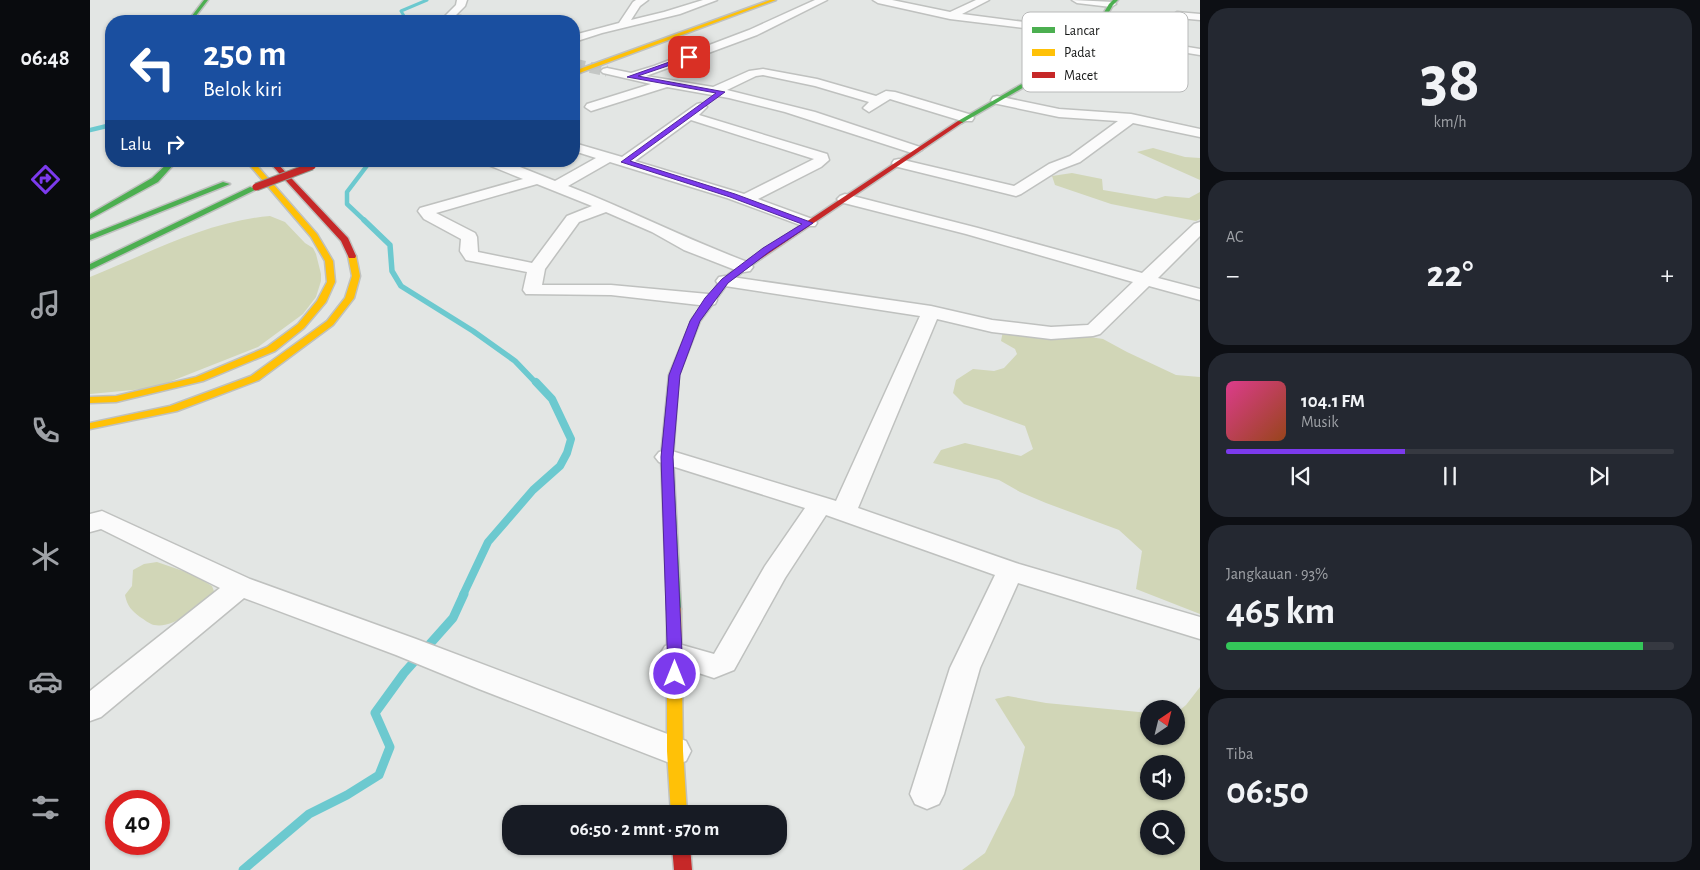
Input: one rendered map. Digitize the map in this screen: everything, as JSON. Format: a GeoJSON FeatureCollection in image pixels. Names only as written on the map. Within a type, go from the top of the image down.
{"type":"FeatureCollection","features":[{"type":"Feature","properties":{"kind":"main road"},"geometry":{"type":"LineString","coordinates":[[195,15],[206,0]]}},
{"type":"Feature","properties":{"kind":"main road"},"geometry":{"type":"LineString","coordinates":[[208,15],[219,0]]}},
{"type":"Feature","properties":{"kind":"main road"},"geometry":{"type":"LineString","coordinates":[[580,61],[757,0]]}},
{"type":"Feature","properties":{"kind":"main road"},"geometry":{"type":"LineString","coordinates":[[580,71],[746,12],[774,0]]}},
{"type":"Feature","properties":{"kind":"main road"},"geometry":{"type":"LineString","coordinates":[[678,805],[674,751],[676,654],[667,457],[674,375],[695,321],[708,300],[725,281],[744,267],[915,150],[1022,86]]}},
{"type":"Feature","properties":{"kind":"main road"},"geometry":{"type":"LineString","coordinates":[[90,216],[136,192],[155,180],[168,167]]}},
{"type":"Feature","properties":{"kind":"main road"},"geometry":{"type":"LineString","coordinates":[[90,400],[116,400],[199,379],[271,349],[301,326],[321,302],[331,282],[329,261],[314,236],[254,167]]}},
{"type":"Feature","properties":{"kind":"main road"},"geometry":{"type":"LineString","coordinates":[[90,238],[271,167]]}},
{"type":"Feature","properties":{"kind":"main road"},"geometry":{"type":"LineString","coordinates":[[90,426],[173,409],[255,378],[330,323],[349,298],[356,276],[353,259],[344,240],[277,167]]}},
{"type":"Feature","properties":{"kind":"main road"},"geometry":{"type":"LineString","coordinates":[[117,241],[309,167]]}},
{"type":"Feature","properties":{"kind":"main road"},"geometry":{"type":"LineString","coordinates":[[90,267],[254,188]]}},
{"type":"Feature","properties":{"kind":"main road"},"geometry":{"type":"LineString","coordinates":[[682,855],[683,870]]}},
{"type":"Feature","properties":{"kind":"street"},"geometry":{"type":"LineString","coordinates":[[451,15],[460,6],[462,0]]}},
{"type":"Feature","properties":{"kind":"street"},"geometry":{"type":"LineString","coordinates":[[624,23],[636,4],[642,0]]}},
{"type":"Feature","properties":{"kind":"street"},"geometry":{"type":"LineString","coordinates":[[580,37],[624,23],[652,19],[712,0]]}},
{"type":"Feature","properties":{"kind":"street"},"geometry":{"type":"LineString","coordinates":[[630,77],[724,44],[788,18],[822,0]]}},
{"type":"Feature","properties":{"kind":"street"},"geometry":{"type":"LineString","coordinates":[[878,0],[950,16],[1022,26]]}},
{"type":"Feature","properties":{"kind":"street"},"geometry":{"type":"LineString","coordinates":[[950,16],[984,0]]}},
{"type":"Feature","properties":{"kind":"street"},"geometry":{"type":"LineString","coordinates":[[1077,0],[1114,2]]}},
{"type":"Feature","properties":{"kind":"street"},"geometry":{"type":"LineString","coordinates":[[607,71],[630,77],[718,92],[797,110],[915,150]]}},
{"type":"Feature","properties":{"kind":"street"},"geometry":{"type":"LineString","coordinates":[[624,162],[690,116],[718,92],[753,73],[763,72],[817,83],[879,101]]}},
{"type":"Feature","properties":{"kind":"street"},"geometry":{"type":"LineString","coordinates":[[591,107],[666,83]]}},
{"type":"Feature","properties":{"kind":"street"},"geometry":{"type":"LineString","coordinates":[[841,124],[886,95],[967,118]]}},
{"type":"Feature","properties":{"kind":"street"},"geometry":{"type":"LineString","coordinates":[[997,100],[1054,112],[1130,118],[1200,133]]}},
{"type":"Feature","properties":{"kind":"street"},"geometry":{"type":"LineString","coordinates":[[690,116],[822,157],[820,162],[744,200]]}},
{"type":"Feature","properties":{"kind":"street"},"geometry":{"type":"LineString","coordinates":[[899,162],[1016,191],[1054,167],[1075,158],[1130,118]]}},
{"type":"Feature","properties":{"kind":"street"},"geometry":{"type":"LineString","coordinates":[[580,149],[744,200],[809,223]]}},
{"type":"Feature","properties":{"kind":"street"},"geometry":{"type":"LineString","coordinates":[[556,186],[609,158]]}},
{"type":"Feature","properties":{"kind":"street"},"geometry":{"type":"LineString","coordinates":[[507,167],[606,206],[658,229],[690,246],[744,267]]}},
{"type":"Feature","properties":{"kind":"street"},"geometry":{"type":"LineString","coordinates":[[536,269],[472,256],[468,251],[469,237],[430,216],[426,211],[539,179]]}},
{"type":"Feature","properties":{"kind":"street"},"geometry":{"type":"LineString","coordinates":[[844,199],[972,231],[1200,295]]}},
{"type":"Feature","properties":{"kind":"street"},"geometry":{"type":"LineString","coordinates":[[606,206],[573,220],[536,269],[531,289],[535,291],[611,290],[708,300]]}},
{"type":"Feature","properties":{"kind":"street"},"geometry":{"type":"LineString","coordinates":[[725,281],[932,312],[992,326],[1051,334],[1093,330],[1200,226]]}},
{"type":"Feature","properties":{"kind":"street"},"geometry":{"type":"LineString","coordinates":[[676,654],[714,666],[724,662],[774,573],[832,508],[932,312]]}},
{"type":"Feature","properties":{"kind":"street"},"geometry":{"type":"LineString","coordinates":[[667,457],[832,508],[1010,571],[1200,628]]}},
{"type":"Feature","properties":{"kind":"street"},"geometry":{"type":"LineString","coordinates":[[90,524],[102,519],[240,586],[406,647],[442,663],[674,751]]}},
{"type":"Feature","properties":{"kind":"street"},"geometry":{"type":"LineString","coordinates":[[927,794],[965,668],[1010,571]]}},
{"type":"Feature","properties":{"kind":"street"},"geometry":{"type":"LineString","coordinates":[[90,708],[240,586]]}},
{"type":"Feature","properties":{"kind":"green space"},"geometry":{"type":"Polygon","coordinates":[[[1153,148],[1185,157],[1200,158],[1200,180],[1137,152],[1153,148]]]}},
{"type":"Feature","properties":{"kind":"green space"},"geometry":{"type":"Polygon","coordinates":[[[1072,173],[1102,179],[1103,190],[1156,199],[1165,196],[1189,198],[1200,192],[1200,219],[1196,221],[1111,204],[1055,185],[1052,176],[1072,173]]]}},
{"type":"Feature","properties":{"kind":"green space"},"geometry":{"type":"Polygon","coordinates":[[[270,216],[285,222],[305,243],[313,248],[316,254],[321,281],[316,297],[303,314],[258,347],[154,388],[90,394],[90,277],[201,231],[247,219],[270,216]]]}},
{"type":"Feature","properties":{"kind":"green space"},"geometry":{"type":"Polygon","coordinates":[[[1003,331],[1065,333],[1103,339],[1176,375],[1200,377],[1200,614],[1136,589],[1142,551],[1119,530],[1046,503],[1020,492],[999,480],[933,463],[941,450],[965,443],[1021,456],[1033,449],[1025,426],[964,404],[953,393],[956,380],[973,369],[994,371],[1004,368],[1017,354],[1015,349],[1001,341],[1003,331]]]}},
{"type":"Feature","properties":{"kind":"green space"},"geometry":{"type":"Polygon","coordinates":[[[157,562],[192,574],[212,586],[215,594],[178,620],[162,625],[150,624],[132,610],[125,595],[132,586],[133,570],[144,564],[157,562]]]}},
{"type":"Feature","properties":{"kind":"green space"},"geometry":{"type":"Polygon","coordinates":[[[1200,687],[1200,870],[962,870],[985,853],[1014,795],[1025,747],[995,699],[1008,696],[1046,703],[1140,712],[1140,745],[1185,745],[1185,706],[1200,687]]]}},
{"type":"Feature","properties":{"kind":"waterway"},"geometry":{"type":"LineString","coordinates":[[403,15],[401,11],[427,0]]}},
{"type":"Feature","properties":{"kind":"waterway"},"geometry":{"type":"LineString","coordinates":[[90,130],[105,126]]}},
{"type":"Feature","properties":{"kind":"waterway"},"geometry":{"type":"LineString","coordinates":[[365,221],[347,204],[347,192],[366,167]]}},
{"type":"Feature","properties":{"kind":"waterway"},"geometry":{"type":"LineString","coordinates":[[364,220],[390,245],[392,271],[401,286],[473,331],[515,361],[537,384]]}},
{"type":"Feature","properties":{"kind":"waterway"},"geometry":{"type":"LineString","coordinates":[[463,595],[488,542],[533,490],[560,466],[567,453],[571,439],[552,399],[536,382]]}},
{"type":"Feature","properties":{"kind":"waterway"},"geometry":{"type":"LineString","coordinates":[[243,870],[309,814],[347,795],[379,775],[390,747],[375,713],[404,673],[453,618],[464,594]]}},
{"type":"Feature","properties":{"kind":"tunnel"},"geometry":{"type":"LineString","coordinates":[[580,65],[607,71]]}},
{"type":"Feature","properties":{"kind":"traffic: fast"},"geometry":{"type":"LineString","coordinates":[[195,15],[206,0]]}},
{"type":"Feature","properties":{"kind":"traffic: fast"},"geometry":{"type":"LineString","coordinates":[[1106,12],[1116,0]]}},
{"type":"Feature","properties":{"kind":"traffic: fast"},"geometry":{"type":"LineString","coordinates":[[960,122],[1022,86]]}},
{"type":"Feature","properties":{"kind":"traffic: fast"},"geometry":{"type":"LineString","coordinates":[[90,217],[155,180],[168,167]]}},
{"type":"Feature","properties":{"kind":"traffic: fast"},"geometry":{"type":"LineString","coordinates":[[90,238],[226,184]]}},
{"type":"Feature","properties":{"kind":"traffic: fast"},"geometry":{"type":"LineString","coordinates":[[90,267],[253,189]]}},
{"type":"Feature","properties":{"kind":"traffic: fast"},"geometry":{"type":"LineString","coordinates":[[674,609],[667,457],[674,375],[695,321],[725,281],[753,260]]}},
{"type":"Feature","properties":{"kind":"traffic: slow"},"geometry":{"type":"LineString","coordinates":[[580,71],[774,0]]}},
{"type":"Feature","properties":{"kind":"traffic: slow"},"geometry":{"type":"LineString","coordinates":[[90,400],[116,399],[199,379],[271,349],[301,326],[321,302],[331,282],[329,261],[314,236],[254,167]]}},
{"type":"Feature","properties":{"kind":"traffic: slow"},"geometry":{"type":"LineString","coordinates":[[90,426],[173,409],[255,378],[330,323],[349,298],[356,276],[352,256]]}},
{"type":"Feature","properties":{"kind":"traffic: slow"},"geometry":{"type":"LineString","coordinates":[[674,609],[675,751],[678,805]]}},
{"type":"Feature","properties":{"kind":"traffic: jam"},"geometry":{"type":"LineString","coordinates":[[753,260],[960,122]]}},
{"type":"Feature","properties":{"kind":"traffic: jam"},"geometry":{"type":"LineString","coordinates":[[277,167],[345,240],[352,256]]}},
{"type":"Feature","properties":{"kind":"traffic: jam"},"geometry":{"type":"LineString","coordinates":[[256,187],[309,167]]}},
{"type":"Feature","properties":{"kind":"traffic: jam"},"geometry":{"type":"LineString","coordinates":[[682,855],[683,870]]}},
{"type":"Feature","properties":{"kind":"route"},"geometry":{"type":"LineString","coordinates":[[675,674],[676,654],[667,457],[674,375],[695,321],[708,300],[725,281],[766,250],[809,223],[732,195],[624,162],[722,92],[630,77],[689,57]]}}]}
